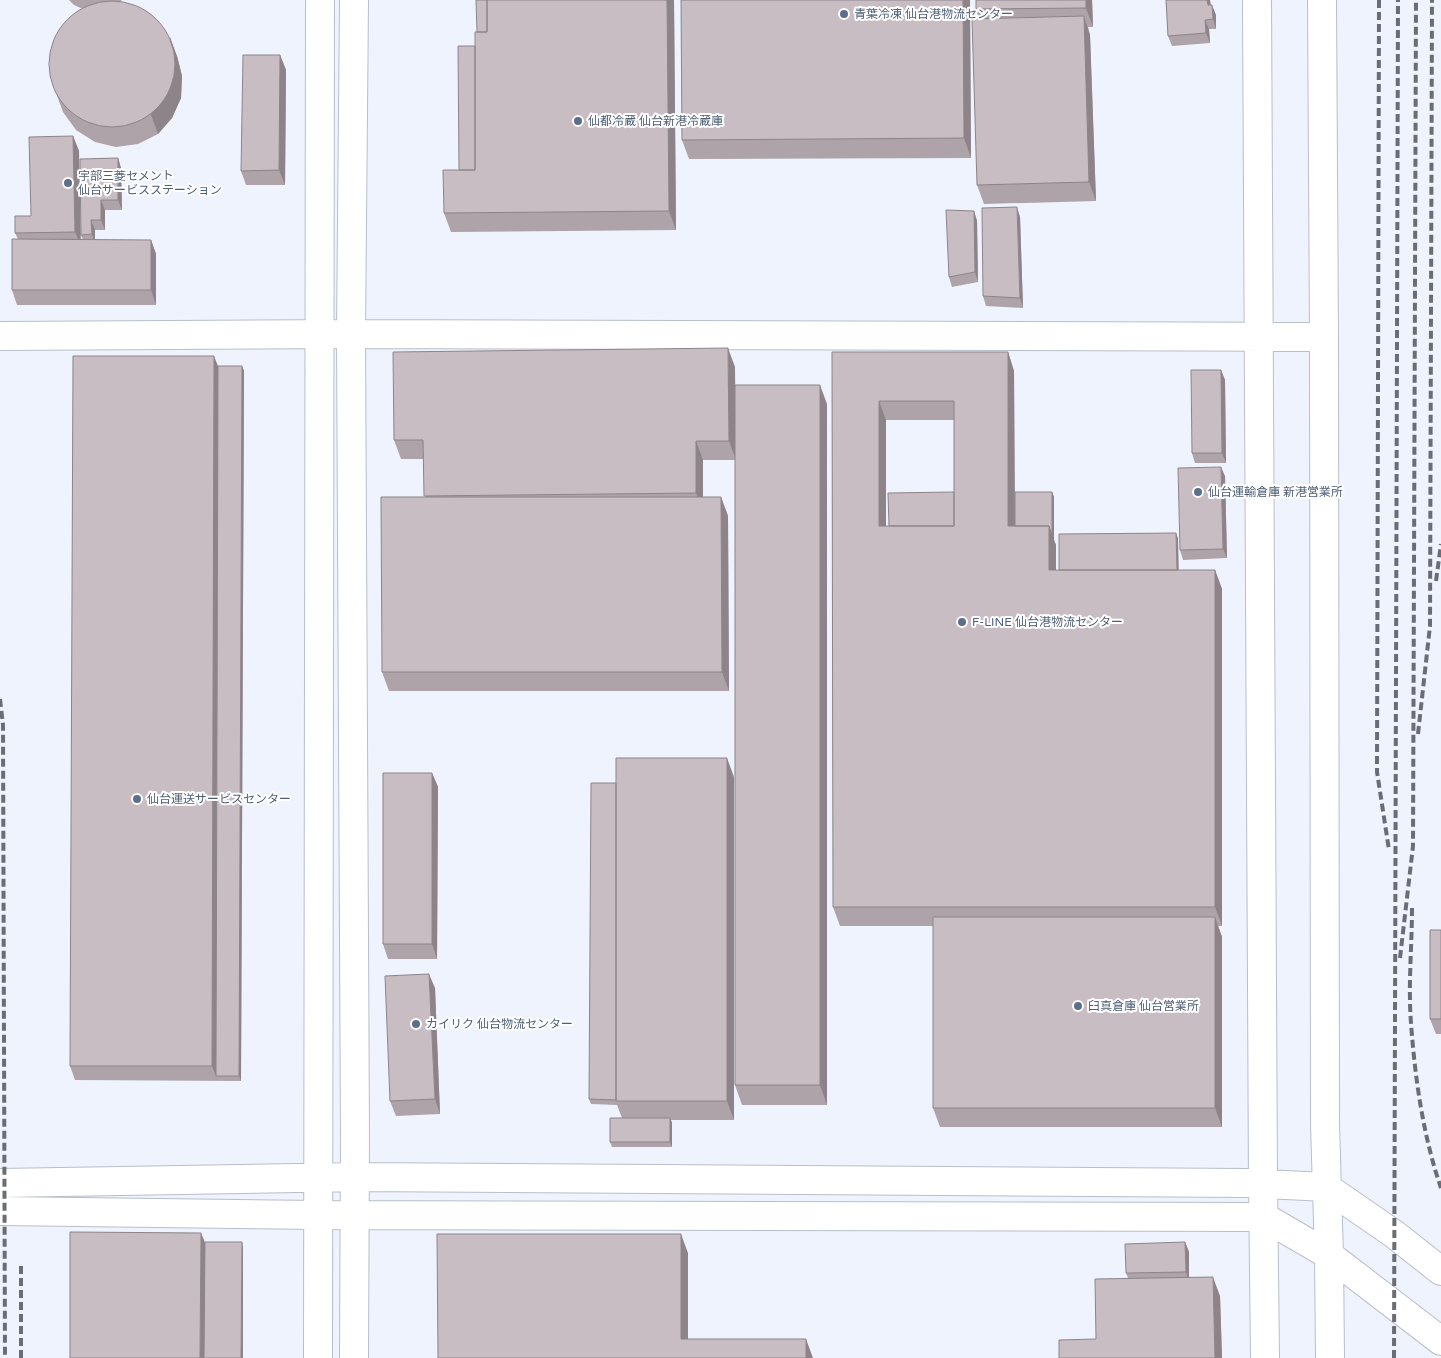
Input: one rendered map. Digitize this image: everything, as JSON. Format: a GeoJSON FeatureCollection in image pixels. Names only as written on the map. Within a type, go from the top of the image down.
{"type":"FeatureCollection","features":[{"type":"Feature","properties":{"kind":"street"},"geometry":{"type":"LineString","coordinates":[[318,1358],[320,0]]}},
{"type":"Feature","properties":{"kind":"street"},"geometry":{"type":"LineString","coordinates":[[354,0],[351,334],[355,1176],[354,1358]]}},
{"type":"Feature","properties":{"kind":"street"},"geometry":{"type":"LineString","coordinates":[[1257,0],[1265,1358]]}},
{"type":"Feature","properties":{"kind":"street"},"geometry":{"type":"LineString","coordinates":[[1322,0],[1326,1187],[1330,1358]]}},
{"type":"Feature","properties":{"kind":"street"},"geometry":{"type":"LineString","coordinates":[[0,336],[351,334],[1324,337]]}},
{"type":"Feature","properties":{"kind":"street"},"geometry":{"type":"LineString","coordinates":[[0,1182],[355,1176],[1263,1183],[1326,1187],[1394,1234],[1441,1271]]}},
{"type":"Feature","properties":{"kind":"street"},"geometry":{"type":"LineString","coordinates":[[0,1211],[318,1215],[1264,1217],[1329,1255],[1441,1341]]}},
{"type":"Feature","properties":{"kind":"building"},"geometry":{"type":"Polygon","coordinates":[[[476,0],[487,0],[487,32],[477,32],[476,0]]]}},
{"type":"Feature","properties":{"kind":"building"},"geometry":{"type":"Polygon","coordinates":[[[487,0],[667,0],[669,211],[444,213],[443,170],[475,170],[475,32],[487,32],[487,0]]]}},
{"type":"Feature","properties":{"kind":"building"},"geometry":{"type":"Polygon","coordinates":[[[681,0],[963,0],[964,138],[682,140],[681,0]]]}},
{"type":"Feature","properties":{"kind":"building"},"geometry":{"type":"Polygon","coordinates":[[[976,0],[1086,0],[1086,8],[976,9],[976,0]]]}},
{"type":"Feature","properties":{"kind":"building"},"geometry":{"type":"Polygon","coordinates":[[[1166,0],[1207,0],[1208,5],[1212,5],[1213,19],[1205,20],[1206,33],[1168,36],[1166,0]]]}},
{"type":"Feature","properties":{"kind":"building"},"geometry":{"type":"Polygon","coordinates":[[[112,1],[136,6],[156,20],[170,40],[175,64],[170,88],[156,108],[136,122],[112,127],[88,122],[68,108],[54,88],[49,64],[54,40],[68,20],[88,6],[112,1]]]}},
{"type":"Feature","properties":{"kind":"building"},"geometry":{"type":"Polygon","coordinates":[[[1084,16],[1089,182],[977,185],[972,19],[1084,16]]]}},
{"type":"Feature","properties":{"kind":"building"},"geometry":{"type":"Polygon","coordinates":[[[458,46],[475,46],[475,170],[459,170],[458,46]]]}},
{"type":"Feature","properties":{"kind":"building"},"geometry":{"type":"Polygon","coordinates":[[[243,55],[280,55],[279,170],[241,171],[243,55]]]}},
{"type":"Feature","properties":{"kind":"building"},"geometry":{"type":"Polygon","coordinates":[[[73,136],[75,232],[15,233],[15,216],[31,216],[29,137],[73,136]]]}},
{"type":"Feature","properties":{"kind":"building"},"geometry":{"type":"Polygon","coordinates":[[[118,158],[118,200],[101,200],[101,220],[91,220],[92,234],[81,235],[80,159],[118,158]]]}},
{"type":"Feature","properties":{"kind":"building"},"geometry":{"type":"Polygon","coordinates":[[[1017,207],[1020,298],[983,296],[982,208],[1017,207]]]}},
{"type":"Feature","properties":{"kind":"building"},"geometry":{"type":"Polygon","coordinates":[[[946,210],[974,211],[975,272],[949,277],[946,210]]]}},
{"type":"Feature","properties":{"kind":"building"},"geometry":{"type":"Polygon","coordinates":[[[12,239],[151,240],[151,290],[12,290],[12,239]]]}},
{"type":"Feature","properties":{"kind":"building"},"geometry":{"type":"Polygon","coordinates":[[[728,348],[729,441],[696,441],[696,493],[424,496],[423,440],[394,440],[393,352],[728,348]]]}},
{"type":"Feature","properties":{"kind":"building"},"geometry":{"type":"Polygon","coordinates":[[[832,352],[1008,352],[1008,526],[1049,526],[1049,570],[1215,570],[1215,907],[833,907],[832,352]],[[879,401],[879,526],[954,526],[954,401],[879,401]]]}},
{"type":"Feature","properties":{"kind":"building"},"geometry":{"type":"Polygon","coordinates":[[[73,356],[214,356],[212,1066],[70,1066],[73,356]]]}},
{"type":"Feature","properties":{"kind":"building"},"geometry":{"type":"Polygon","coordinates":[[[218,366],[242,366],[239,1076],[216,1076],[218,366]]]}},
{"type":"Feature","properties":{"kind":"building"},"geometry":{"type":"Polygon","coordinates":[[[1191,370],[1221,370],[1222,453],[1192,453],[1191,370]]]}},
{"type":"Feature","properties":{"kind":"building"},"geometry":{"type":"Polygon","coordinates":[[[735,385],[820,385],[820,1085],[735,1085],[735,385]]]}},
{"type":"Feature","properties":{"kind":"building"},"geometry":{"type":"Polygon","coordinates":[[[1221,467],[1223,549],[1180,550],[1178,468],[1221,467]]]}},
{"type":"Feature","properties":{"kind":"building"},"geometry":{"type":"Polygon","coordinates":[[[954,492],[954,526],[889,526],[888,493],[954,492]]]}},
{"type":"Feature","properties":{"kind":"building"},"geometry":{"type":"Polygon","coordinates":[[[1015,492],[1052,492],[1052,535],[1049,526],[1015,526],[1015,492]]]}},
{"type":"Feature","properties":{"kind":"building"},"geometry":{"type":"Polygon","coordinates":[[[381,497],[721,497],[722,672],[382,672],[381,497]]]}},
{"type":"Feature","properties":{"kind":"building"},"geometry":{"type":"Polygon","coordinates":[[[1176,533],[1177,570],[1059,570],[1059,534],[1176,533]]]}},
{"type":"Feature","properties":{"kind":"building"},"geometry":{"type":"Polygon","coordinates":[[[616,758],[727,758],[727,1101],[616,1101],[616,758]]]}},
{"type":"Feature","properties":{"kind":"building"},"geometry":{"type":"Polygon","coordinates":[[[383,773],[432,773],[432,944],[383,944],[383,773]]]}},
{"type":"Feature","properties":{"kind":"building"},"geometry":{"type":"Polygon","coordinates":[[[591,783],[616,783],[616,1100],[589,1099],[591,783]]]}},
{"type":"Feature","properties":{"kind":"building"},"geometry":{"type":"Polygon","coordinates":[[[933,917],[1215,917],[1215,1108],[933,1108],[933,917]]]}},
{"type":"Feature","properties":{"kind":"building"},"geometry":{"type":"Polygon","coordinates":[[[1430,930],[1441,930],[1441,1019],[1430,1019],[1430,930]]]}},
{"type":"Feature","properties":{"kind":"building"},"geometry":{"type":"Polygon","coordinates":[[[429,974],[435,1099],[390,1101],[385,976],[429,974]]]}},
{"type":"Feature","properties":{"kind":"building"},"geometry":{"type":"Polygon","coordinates":[[[610,1118],[670,1118],[670,1142],[610,1142],[610,1118]]]}},
{"type":"Feature","properties":{"kind":"building"},"geometry":{"type":"Polygon","coordinates":[[[70,1232],[201,1233],[200,1358],[70,1358],[70,1232]]]}},
{"type":"Feature","properties":{"kind":"building"},"geometry":{"type":"Polygon","coordinates":[[[437,1234],[681,1234],[681,1339],[806,1339],[806,1358],[438,1358],[437,1234]]]}},
{"type":"Feature","properties":{"kind":"building"},"geometry":{"type":"Polygon","coordinates":[[[205,1242],[242,1242],[241,1358],[204,1358],[205,1242]]]}},
{"type":"Feature","properties":{"kind":"building"},"geometry":{"type":"Polygon","coordinates":[[[1185,1242],[1186,1272],[1126,1273],[1125,1244],[1185,1242]]]}},
{"type":"Feature","properties":{"kind":"building"},"geometry":{"type":"Polygon","coordinates":[[[1213,1277],[1215,1358],[1059,1358],[1059,1340],[1096,1339],[1095,1279],[1213,1277]]]}},
{"type":"Feature","properties":{"kind":"railway"},"geometry":{"type":"LineString","coordinates":[[1379,0],[1377,772],[1389,850]]}},
{"type":"Feature","properties":{"kind":"railway"},"geometry":{"type":"LineString","coordinates":[[1394,1358],[1398,0]]}},
{"type":"Feature","properties":{"kind":"railway"},"geometry":{"type":"LineString","coordinates":[[1400,958],[1413,846],[1416,0]]}},
{"type":"Feature","properties":{"kind":"railway"},"geometry":{"type":"LineString","coordinates":[[1418,734],[1430,626],[1432,0]]}},
{"type":"Feature","properties":{"kind":"railway"},"geometry":{"type":"LineString","coordinates":[[1436,581],[1441,544]]}},
{"type":"Feature","properties":{"kind":"railway"},"geometry":{"type":"LineString","coordinates":[[0,699],[3,725],[5,1358]]}},
{"type":"Feature","properties":{"kind":"railway"},"geometry":{"type":"LineString","coordinates":[[1412,908],[1410,994],[1415,1065],[1429,1148],[1441,1188]]}},
{"type":"Feature","properties":{"kind":"railway"},"geometry":{"type":"LineString","coordinates":[[21,1264],[21,1358]]}},
{"type":"Feature","properties":{"kind":"place","name":"青葉冷凍 仙台港物流センター"},"geometry":{"type":"Point","coordinates":[844,14]}},
{"type":"Feature","properties":{"kind":"place","name":"仙都冷蔵 仙台新港冷蔵庫"},"geometry":{"type":"Point","coordinates":[578,121]}},
{"type":"Feature","properties":{"kind":"place","name":"宇部三菱セメント 仙台サービスステーション"},"geometry":{"type":"Point","coordinates":[68,183]}},
{"type":"Feature","properties":{"kind":"place","name":"仙台運輸倉庫 新港営業所"},"geometry":{"type":"Point","coordinates":[1198,492]}},
{"type":"Feature","properties":{"kind":"place","name":"F-LINE 仙台港物流センター"},"geometry":{"type":"Point","coordinates":[962,622]}},
{"type":"Feature","properties":{"kind":"place","name":"仙台運送サービスセンター"},"geometry":{"type":"Point","coordinates":[137,799]}},
{"type":"Feature","properties":{"kind":"place","name":"臼真倉庫 仙台営業所"},"geometry":{"type":"Point","coordinates":[1078,1006]}},
{"type":"Feature","properties":{"kind":"place","name":"カイリク 仙台物流センター"},"geometry":{"type":"Point","coordinates":[416,1024]}}]}
